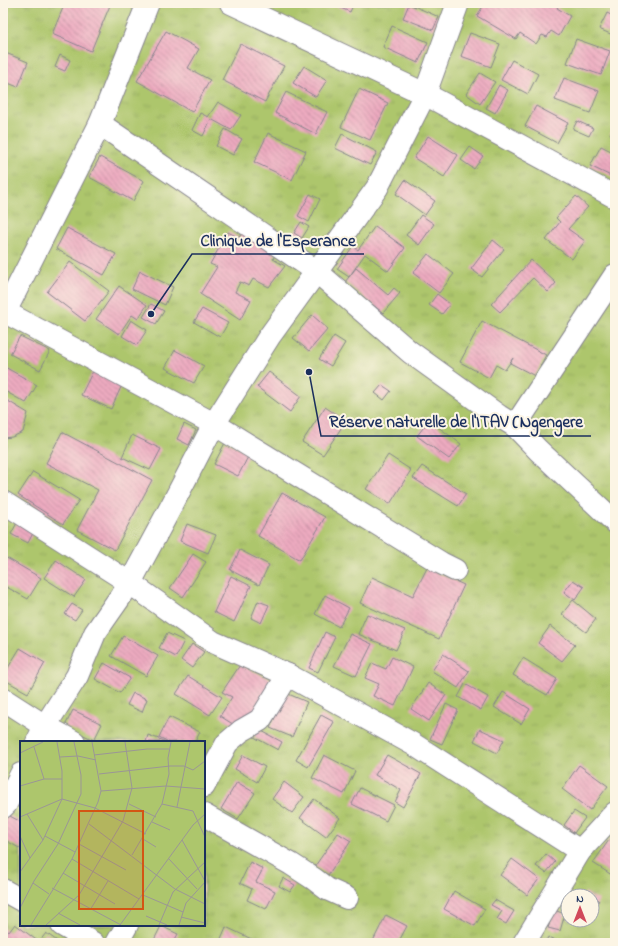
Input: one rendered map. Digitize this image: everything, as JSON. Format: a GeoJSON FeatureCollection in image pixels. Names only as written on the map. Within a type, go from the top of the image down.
{"type":"FeatureCollection","features":[{"type":"Feature","properties":{"kind":"street"},"geometry":{"type":"LineString","coordinates":[[148,3],[100,124],[4,314],[214,424],[441,563],[455,570]]}},
{"type":"Feature","properties":{"kind":"street"},"geometry":{"type":"LineString","coordinates":[[231,3],[425,94],[615,197]]}},
{"type":"Feature","properties":{"kind":"street"},"geometry":{"type":"LineString","coordinates":[[41,734],[77,676],[95,633],[130,583],[214,424],[268,337],[377,188],[425,94],[458,3]]}},
{"type":"Feature","properties":{"kind":"street"},"geometry":{"type":"LineString","coordinates":[[100,124],[316,272],[410,352],[515,426],[538,450],[615,522]]}},
{"type":"Feature","properties":{"kind":"street"},"geometry":{"type":"LineString","coordinates":[[515,426],[615,275]]}},
{"type":"Feature","properties":{"kind":"street"},"geometry":{"type":"LineString","coordinates":[[3,502],[130,583],[213,642],[288,675],[413,744],[580,850]]}},
{"type":"Feature","properties":{"kind":"street"},"geometry":{"type":"LineString","coordinates":[[205,784],[227,742],[260,720],[288,675]]}},
{"type":"Feature","properties":{"kind":"street"},"geometry":{"type":"LineString","coordinates":[[3,699],[41,734],[70,741]]}},
{"type":"Feature","properties":{"kind":"street"},"geometry":{"type":"LineString","coordinates":[[3,807],[20,776]]}},
{"type":"Feature","properties":{"kind":"street"},"geometry":{"type":"LineString","coordinates":[[524,943],[580,850],[615,812]]}},
{"type":"Feature","properties":{"kind":"street"},"geometry":{"type":"LineString","coordinates":[[205,816],[291,864],[327,889],[347,898]]}},
{"type":"Feature","properties":{"kind":"street"},"geometry":{"type":"LineString","coordinates":[[3,890],[20,899]]}},
{"type":"Feature","properties":{"kind":"street"},"geometry":{"type":"LineString","coordinates":[[64,926],[93,943]]}},
{"type":"Feature","properties":{"kind":"street"},"geometry":{"type":"LineString","coordinates":[[117,943],[126,926]]}},
{"type":"Feature","properties":{"kind":"green space"},"geometry":{"type":"Polygon","coordinates":[[[3,3],[615,3],[615,943],[3,943],[3,3]]]}},
{"type":"Feature","properties":{"kind":"building"},"geometry":{"type":"Polygon","coordinates":[[[65,3],[111,3],[91,51],[52,34],[65,3]]]}},
{"type":"Feature","properties":{"kind":"building"},"geometry":{"type":"Polygon","coordinates":[[[121,3],[140,3],[137,10],[121,3]]]}},
{"type":"Feature","properties":{"kind":"building"},"geometry":{"type":"Polygon","coordinates":[[[329,3],[354,3],[350,12],[329,3]]]}},
{"type":"Feature","properties":{"kind":"building"},"geometry":{"type":"Polygon","coordinates":[[[485,3],[560,3],[557,8],[570,16],[559,36],[551,31],[547,37],[542,35],[536,44],[520,33],[516,39],[477,16],[485,3]]]}},
{"type":"Feature","properties":{"kind":"building"},"geometry":{"type":"Polygon","coordinates":[[[409,4],[439,17],[433,30],[403,18],[409,4]]]}},
{"type":"Feature","properties":{"kind":"building"},"geometry":{"type":"Polygon","coordinates":[[[607,13],[615,17],[615,36],[599,29],[607,13]]]}},
{"type":"Feature","properties":{"kind":"building"},"geometry":{"type":"Polygon","coordinates":[[[392,26],[428,42],[418,63],[383,47],[392,26]]]}},
{"type":"Feature","properties":{"kind":"building"},"geometry":{"type":"Polygon","coordinates":[[[166,31],[199,49],[188,68],[210,80],[192,112],[137,81],[166,31]]]}},
{"type":"Feature","properties":{"kind":"building"},"geometry":{"type":"Polygon","coordinates":[[[470,33],[500,44],[491,67],[461,56],[470,33]]]}},
{"type":"Feature","properties":{"kind":"building"},"geometry":{"type":"Polygon","coordinates":[[[576,39],[610,51],[601,75],[567,63],[576,39]]]}},
{"type":"Feature","properties":{"kind":"building"},"geometry":{"type":"Polygon","coordinates":[[[240,44],[284,66],[265,102],[222,80],[240,44]]]}},
{"type":"Feature","properties":{"kind":"building"},"geometry":{"type":"Polygon","coordinates":[[[3,52],[28,62],[18,87],[3,81],[3,52]]]}},
{"type":"Feature","properties":{"kind":"building"},"geometry":{"type":"Polygon","coordinates":[[[60,55],[70,60],[65,71],[55,67],[60,55]]]}},
{"type":"Feature","properties":{"kind":"building"},"geometry":{"type":"Polygon","coordinates":[[[512,60],[538,74],[528,94],[501,80],[512,60]]]}},
{"type":"Feature","properties":{"kind":"building"},"geometry":{"type":"Polygon","coordinates":[[[304,66],[327,80],[316,97],[293,83],[304,66]]]}},
{"type":"Feature","properties":{"kind":"building"},"geometry":{"type":"Polygon","coordinates":[[[480,73],[495,82],[480,104],[466,94],[480,73]]]}},
{"type":"Feature","properties":{"kind":"building"},"geometry":{"type":"Polygon","coordinates":[[[564,78],[599,91],[590,113],[555,100],[564,78]]]}},
{"type":"Feature","properties":{"kind":"building"},"geometry":{"type":"Polygon","coordinates":[[[499,85],[508,90],[495,113],[486,108],[499,85]]]}},
{"type":"Feature","properties":{"kind":"building"},"geometry":{"type":"Polygon","coordinates":[[[359,89],[388,103],[370,140],[341,127],[359,89]]]}},
{"type":"Feature","properties":{"kind":"building"},"geometry":{"type":"Polygon","coordinates":[[[286,92],[327,112],[316,134],[275,113],[286,92]]]}},
{"type":"Feature","properties":{"kind":"building"},"geometry":{"type":"Polygon","coordinates":[[[218,102],[241,115],[231,130],[211,119],[203,136],[192,130],[200,113],[208,117],[218,102]]]}},
{"type":"Feature","properties":{"kind":"building"},"geometry":{"type":"Polygon","coordinates":[[[536,106],[568,123],[557,143],[525,126],[536,106]]]}},
{"type":"Feature","properties":{"kind":"building"},"geometry":{"type":"Polygon","coordinates":[[[577,121],[593,128],[589,136],[573,129],[577,121]]]}},
{"type":"Feature","properties":{"kind":"building"},"geometry":{"type":"Polygon","coordinates":[[[615,125],[615,137],[610,134],[615,125]]]}},
{"type":"Feature","properties":{"kind":"building"},"geometry":{"type":"Polygon","coordinates":[[[225,129],[242,139],[233,155],[216,146],[225,129]]]}},
{"type":"Feature","properties":{"kind":"building"},"geometry":{"type":"Polygon","coordinates":[[[268,133],[306,151],[292,180],[254,162],[268,133]]]}},
{"type":"Feature","properties":{"kind":"building"},"geometry":{"type":"Polygon","coordinates":[[[342,134],[377,152],[370,165],[335,148],[342,134]]]}},
{"type":"Feature","properties":{"kind":"building"},"geometry":{"type":"Polygon","coordinates":[[[428,136],[458,155],[444,177],[414,158],[428,136]]]}},
{"type":"Feature","properties":{"kind":"building"},"geometry":{"type":"Polygon","coordinates":[[[601,146],[615,153],[615,178],[590,166],[601,146]]]}},
{"type":"Feature","properties":{"kind":"building"},"geometry":{"type":"Polygon","coordinates":[[[470,147],[483,156],[474,169],[461,160],[470,147]]]}},
{"type":"Feature","properties":{"kind":"building"},"geometry":{"type":"Polygon","coordinates":[[[100,157],[144,181],[133,201],[89,177],[100,157]]]}},
{"type":"Feature","properties":{"kind":"building"},"geometry":{"type":"Polygon","coordinates":[[[405,180],[435,201],[425,215],[396,194],[405,180]]]}},
{"type":"Feature","properties":{"kind":"building"},"geometry":{"type":"Polygon","coordinates":[[[310,194],[320,199],[309,222],[298,216],[310,194]]]}},
{"type":"Feature","properties":{"kind":"building"},"geometry":{"type":"Polygon","coordinates":[[[576,196],[588,207],[568,229],[585,241],[572,259],[546,240],[560,222],[556,218],[576,196]]]}},
{"type":"Feature","properties":{"kind":"building"},"geometry":{"type":"Polygon","coordinates":[[[421,215],[434,224],[419,245],[406,235],[421,215]]]}},
{"type":"Feature","properties":{"kind":"building"},"geometry":{"type":"Polygon","coordinates":[[[301,222],[309,227],[302,238],[294,233],[301,222]]]}},
{"type":"Feature","properties":{"kind":"building"},"geometry":{"type":"Polygon","coordinates":[[[375,226],[405,248],[388,271],[365,254],[349,277],[337,269],[353,246],[358,250],[375,226]]]}},
{"type":"Feature","properties":{"kind":"building"},"geometry":{"type":"Polygon","coordinates":[[[67,228],[116,254],[104,275],[56,249],[67,228]]]}},
{"type":"Feature","properties":{"kind":"building"},"geometry":{"type":"Polygon","coordinates":[[[228,232],[239,238],[242,232],[276,253],[273,259],[285,266],[269,287],[253,279],[249,286],[240,282],[235,292],[251,300],[240,320],[200,294],[217,267],[210,264],[228,232]]]}},
{"type":"Feature","properties":{"kind":"building"},"geometry":{"type":"Polygon","coordinates":[[[493,240],[504,249],[482,277],[471,269],[493,240]]]}},
{"type":"Feature","properties":{"kind":"building"},"geometry":{"type":"Polygon","coordinates":[[[428,254],[454,274],[439,293],[413,273],[428,254]]]}},
{"type":"Feature","properties":{"kind":"building"},"geometry":{"type":"Polygon","coordinates":[[[531,260],[556,283],[548,292],[533,278],[500,312],[491,304],[531,260]]]}},
{"type":"Feature","properties":{"kind":"building"},"geometry":{"type":"Polygon","coordinates":[[[70,262],[109,291],[85,321],[47,292],[70,262]]]}},
{"type":"Feature","properties":{"kind":"building"},"geometry":{"type":"Polygon","coordinates":[[[356,268],[388,295],[394,288],[400,293],[383,313],[345,282],[356,268]]]}},
{"type":"Feature","properties":{"kind":"building"},"geometry":{"type":"Polygon","coordinates":[[[140,271],[173,287],[165,305],[132,289],[140,271]]]}},
{"type":"Feature","properties":{"kind":"building"},"geometry":{"type":"Polygon","coordinates":[[[119,286],[147,305],[138,319],[132,315],[119,334],[96,319],[119,286]]]}},
{"type":"Feature","properties":{"kind":"building"},"geometry":{"type":"Polygon","coordinates":[[[437,294],[450,304],[442,314],[429,305],[437,294]]]}},
{"type":"Feature","properties":{"kind":"building"},"geometry":{"type":"Polygon","coordinates":[[[151,304],[164,311],[156,324],[143,317],[151,304]]]}},
{"type":"Feature","properties":{"kind":"building"},"geometry":{"type":"Polygon","coordinates":[[[202,309],[228,323],[220,337],[194,322],[202,309]]]}},
{"type":"Feature","properties":{"kind":"building"},"geometry":{"type":"Polygon","coordinates":[[[312,315],[328,329],[309,351],[293,338],[312,315]]]}},
{"type":"Feature","properties":{"kind":"building"},"geometry":{"type":"Polygon","coordinates":[[[131,320],[147,330],[137,345],[122,336],[131,320]]]}},
{"type":"Feature","properties":{"kind":"building"},"geometry":{"type":"Polygon","coordinates":[[[482,321],[546,355],[535,376],[510,363],[513,358],[505,370],[496,365],[489,378],[460,362],[482,321]]]}},
{"type":"Feature","properties":{"kind":"building"},"geometry":{"type":"Polygon","coordinates":[[[20,336],[50,351],[40,370],[10,354],[20,336]]]}},
{"type":"Feature","properties":{"kind":"building"},"geometry":{"type":"Polygon","coordinates":[[[334,336],[345,343],[331,366],[319,359],[334,336]]]}},
{"type":"Feature","properties":{"kind":"building"},"geometry":{"type":"Polygon","coordinates":[[[175,350],[204,366],[194,383],[165,368],[175,350]]]}},
{"type":"Feature","properties":{"kind":"building"},"geometry":{"type":"Polygon","coordinates":[[[3,366],[37,385],[26,403],[3,390],[3,366]]]}},
{"type":"Feature","properties":{"kind":"building"},"geometry":{"type":"Polygon","coordinates":[[[93,371],[122,385],[111,409],[81,395],[93,371]]]}},
{"type":"Feature","properties":{"kind":"building"},"geometry":{"type":"Polygon","coordinates":[[[269,372],[301,396],[290,412],[257,387],[269,372]]]}},
{"type":"Feature","properties":{"kind":"building"},"geometry":{"type":"Polygon","coordinates":[[[382,385],[391,391],[384,400],[375,393],[382,385]]]}},
{"type":"Feature","properties":{"kind":"building"},"geometry":{"type":"Polygon","coordinates":[[[3,398],[28,413],[23,432],[12,437],[3,438],[3,398]]]}},
{"type":"Feature","properties":{"kind":"building"},"geometry":{"type":"Polygon","coordinates":[[[325,407],[346,421],[323,455],[302,442],[325,407]]]}},
{"type":"Feature","properties":{"kind":"building"},"geometry":{"type":"Polygon","coordinates":[[[429,420],[461,444],[449,459],[417,436],[429,420]]]}},
{"type":"Feature","properties":{"kind":"building"},"geometry":{"type":"Polygon","coordinates":[[[184,424],[196,430],[189,445],[177,439],[184,424]]]}},
{"type":"Feature","properties":{"kind":"building"},"geometry":{"type":"Polygon","coordinates":[[[62,432],[152,480],[115,550],[77,530],[98,490],[46,463],[62,432]]]}},
{"type":"Feature","properties":{"kind":"building"},"geometry":{"type":"Polygon","coordinates":[[[132,435],[161,449],[150,470],[122,457],[132,435]]]}},
{"type":"Feature","properties":{"kind":"building"},"geometry":{"type":"Polygon","coordinates":[[[226,441],[250,453],[238,476],[214,464],[226,441]]]}},
{"type":"Feature","properties":{"kind":"building"},"geometry":{"type":"Polygon","coordinates":[[[388,455],[411,470],[390,504],[366,489],[388,455]]]}},
{"type":"Feature","properties":{"kind":"building"},"geometry":{"type":"Polygon","coordinates":[[[422,466],[466,494],[458,506],[413,478],[422,466]]]}},
{"type":"Feature","properties":{"kind":"building"},"geometry":{"type":"Polygon","coordinates":[[[33,472],[79,500],[63,524],[18,495],[33,472]]]}},
{"type":"Feature","properties":{"kind":"building"},"geometry":{"type":"Polygon","coordinates":[[[282,493],[325,517],[300,560],[258,536],[282,493]]]}},
{"type":"Feature","properties":{"kind":"building"},"geometry":{"type":"Polygon","coordinates":[[[18,521],[35,529],[28,543],[11,534],[18,521]]]}},
{"type":"Feature","properties":{"kind":"building"},"geometry":{"type":"Polygon","coordinates":[[[187,524],[216,535],[208,553],[180,541],[187,524]]]}},
{"type":"Feature","properties":{"kind":"building"},"geometry":{"type":"Polygon","coordinates":[[[240,550],[269,565],[259,585],[230,570],[240,550]]]}},
{"type":"Feature","properties":{"kind":"building"},"geometry":{"type":"Polygon","coordinates":[[[193,554],[206,562],[183,597],[170,588],[193,554]]]}},
{"type":"Feature","properties":{"kind":"building"},"geometry":{"type":"Polygon","coordinates":[[[5,557],[41,578],[28,599],[3,585],[3,560],[5,557]]]}},
{"type":"Feature","properties":{"kind":"building"},"geometry":{"type":"Polygon","coordinates":[[[56,560],[86,580],[74,597],[44,578],[56,560]]]}},
{"type":"Feature","properties":{"kind":"building"},"geometry":{"type":"Polygon","coordinates":[[[427,568],[464,585],[439,639],[360,603],[372,577],[413,596],[427,568]]]}},
{"type":"Feature","properties":{"kind":"building"},"geometry":{"type":"Polygon","coordinates":[[[231,576],[251,586],[234,622],[214,612],[231,576]]]}},
{"type":"Feature","properties":{"kind":"building"},"geometry":{"type":"Polygon","coordinates":[[[573,580],[584,587],[575,600],[564,592],[573,580]]]}},
{"type":"Feature","properties":{"kind":"building"},"geometry":{"type":"Polygon","coordinates":[[[325,595],[349,608],[339,627],[315,614],[325,595]]]}},
{"type":"Feature","properties":{"kind":"building"},"geometry":{"type":"Polygon","coordinates":[[[573,600],[596,619],[586,632],[562,614],[573,600]]]}},
{"type":"Feature","properties":{"kind":"building"},"geometry":{"type":"Polygon","coordinates":[[[258,601],[269,605],[261,623],[251,618],[258,601]]]}},
{"type":"Feature","properties":{"kind":"building"},"geometry":{"type":"Polygon","coordinates":[[[72,604],[82,610],[75,620],[65,614],[72,604]]]}},
{"type":"Feature","properties":{"kind":"building"},"geometry":{"type":"Polygon","coordinates":[[[367,614],[405,630],[396,650],[358,634],[367,614]]]}},
{"type":"Feature","properties":{"kind":"building"},"geometry":{"type":"Polygon","coordinates":[[[550,626],[575,645],[562,661],[538,643],[550,626]]]}},
{"type":"Feature","properties":{"kind":"building"},"geometry":{"type":"Polygon","coordinates":[[[325,632],[335,637],[318,672],[309,668],[325,632]]]}},
{"type":"Feature","properties":{"kind":"building"},"geometry":{"type":"Polygon","coordinates":[[[167,633],[184,641],[176,657],[159,648],[167,633]]]}},
{"type":"Feature","properties":{"kind":"building"},"geometry":{"type":"Polygon","coordinates":[[[350,634],[372,644],[356,676],[334,666],[350,634]]]}},
{"type":"Feature","properties":{"kind":"building"},"geometry":{"type":"Polygon","coordinates":[[[123,636],[158,656],[146,676],[111,656],[123,636]]]}},
{"type":"Feature","properties":{"kind":"building"},"geometry":{"type":"Polygon","coordinates":[[[192,644],[204,652],[192,668],[181,660],[192,644]]]}},
{"type":"Feature","properties":{"kind":"building"},"geometry":{"type":"Polygon","coordinates":[[[20,648],[45,663],[28,693],[3,679],[3,676],[20,648]]]}},
{"type":"Feature","properties":{"kind":"building"},"geometry":{"type":"Polygon","coordinates":[[[443,654],[469,671],[458,688],[432,671],[443,654]]]}},
{"type":"Feature","properties":{"kind":"building"},"geometry":{"type":"Polygon","coordinates":[[[392,657],[413,667],[395,706],[373,696],[379,684],[365,678],[372,663],[386,669],[392,657]]]}},
{"type":"Feature","properties":{"kind":"building"},"geometry":{"type":"Polygon","coordinates":[[[523,658],[557,679],[547,695],[513,675],[523,658]]]}},
{"type":"Feature","properties":{"kind":"building"},"geometry":{"type":"Polygon","coordinates":[[[104,663],[130,678],[120,693],[95,679],[104,663]]]}},
{"type":"Feature","properties":{"kind":"building"},"geometry":{"type":"Polygon","coordinates":[[[240,665],[275,681],[256,719],[239,728],[220,716],[232,697],[222,692],[240,665]]]}},
{"type":"Feature","properties":{"kind":"building"},"geometry":{"type":"Polygon","coordinates":[[[188,676],[222,697],[210,715],[176,694],[188,676]]]}},
{"type":"Feature","properties":{"kind":"building"},"geometry":{"type":"Polygon","coordinates":[[[428,683],[446,695],[429,721],[411,709],[428,683]]]}},
{"type":"Feature","properties":{"kind":"building"},"geometry":{"type":"Polygon","coordinates":[[[465,684],[488,697],[481,710],[458,697],[465,684]]]}},
{"type":"Feature","properties":{"kind":"building"},"geometry":{"type":"Polygon","coordinates":[[[503,692],[530,709],[521,724],[494,707],[503,692]]]}},
{"type":"Feature","properties":{"kind":"building"},"geometry":{"type":"Polygon","coordinates":[[[133,693],[147,699],[142,712],[127,705],[133,693]]]}},
{"type":"Feature","properties":{"kind":"building"},"geometry":{"type":"Polygon","coordinates":[[[286,693],[307,702],[292,737],[270,728],[286,693]]]}},
{"type":"Feature","properties":{"kind":"building"},"geometry":{"type":"Polygon","coordinates":[[[446,704],[458,710],[442,744],[430,739],[446,704]]]}},
{"type":"Feature","properties":{"kind":"building"},"geometry":{"type":"Polygon","coordinates":[[[73,710],[102,724],[94,740],[65,726],[73,710]]]}},
{"type":"Feature","properties":{"kind":"building"},"geometry":{"type":"Polygon","coordinates":[[[321,715],[334,722],[308,767],[296,760],[321,715]]]}},
{"type":"Feature","properties":{"kind":"building"},"geometry":{"type":"Polygon","coordinates":[[[169,717],[200,732],[196,741],[167,741],[159,737],[169,717]]]}},
{"type":"Feature","properties":{"kind":"building"},"geometry":{"type":"Polygon","coordinates":[[[258,729],[282,742],[278,750],[254,737],[258,729]]]}},
{"type":"Feature","properties":{"kind":"building"},"geometry":{"type":"Polygon","coordinates":[[[480,729],[504,740],[497,753],[474,741],[480,729]]]}},
{"type":"Feature","properties":{"kind":"building"},"geometry":{"type":"Polygon","coordinates":[[[148,735],[164,741],[146,741],[148,735]]]}},
{"type":"Feature","properties":{"kind":"building"},"geometry":{"type":"Polygon","coordinates":[[[243,755],[265,767],[257,782],[235,769],[243,755]]]}},
{"type":"Feature","properties":{"kind":"building"},"geometry":{"type":"Polygon","coordinates":[[[324,755],[355,771],[344,794],[312,778],[324,755]]]}},
{"type":"Feature","properties":{"kind":"building"},"geometry":{"type":"Polygon","coordinates":[[[387,755],[421,774],[403,807],[395,802],[401,790],[375,775],[387,755]]]}},
{"type":"Feature","properties":{"kind":"building"},"geometry":{"type":"Polygon","coordinates":[[[579,765],[608,786],[590,810],[562,789],[579,765]]]}},
{"type":"Feature","properties":{"kind":"building"},"geometry":{"type":"Polygon","coordinates":[[[237,782],[255,793],[238,819],[221,809],[237,782]]]}},
{"type":"Feature","properties":{"kind":"building"},"geometry":{"type":"Polygon","coordinates":[[[284,782],[304,797],[292,813],[272,799],[284,782]]]}},
{"type":"Feature","properties":{"kind":"building"},"geometry":{"type":"Polygon","coordinates":[[[360,788],[394,805],[386,821],[352,804],[360,788]]]}},
{"type":"Feature","properties":{"kind":"building"},"geometry":{"type":"Polygon","coordinates":[[[314,799],[340,818],[326,837],[300,818],[314,799]]]}},
{"type":"Feature","properties":{"kind":"building"},"geometry":{"type":"Polygon","coordinates":[[[574,811],[585,818],[574,833],[564,825],[574,811]]]}},
{"type":"Feature","properties":{"kind":"building"},"geometry":{"type":"Polygon","coordinates":[[[8,815],[20,821],[20,848],[3,839],[3,824],[8,815]]]}},
{"type":"Feature","properties":{"kind":"building"},"geometry":{"type":"Polygon","coordinates":[[[338,833],[351,841],[328,875],[315,866],[338,833]]]}},
{"type":"Feature","properties":{"kind":"building"},"geometry":{"type":"Polygon","coordinates":[[[609,840],[615,844],[615,877],[593,863],[609,840]]]}},
{"type":"Feature","properties":{"kind":"building"},"geometry":{"type":"Polygon","coordinates":[[[546,854],[555,862],[546,873],[536,866],[546,854]]]}},
{"type":"Feature","properties":{"kind":"building"},"geometry":{"type":"Polygon","coordinates":[[[512,859],[539,879],[527,895],[500,875],[512,859]]]}},
{"type":"Feature","properties":{"kind":"building"},"geometry":{"type":"Polygon","coordinates":[[[250,862],[263,869],[256,882],[275,891],[266,909],[247,900],[252,889],[240,883],[250,862]]]}},
{"type":"Feature","properties":{"kind":"building"},"geometry":{"type":"Polygon","coordinates":[[[283,878],[295,885],[290,892],[279,886],[283,878]]]}},
{"type":"Feature","properties":{"kind":"building"},"geometry":{"type":"Polygon","coordinates":[[[454,891],[485,909],[475,926],[444,909],[454,891]]]}},
{"type":"Feature","properties":{"kind":"building"},"geometry":{"type":"Polygon","coordinates":[[[495,900],[514,911],[506,924],[497,919],[502,911],[491,905],[495,900]]]}},
{"type":"Feature","properties":{"kind":"building"},"geometry":{"type":"Polygon","coordinates":[[[554,910],[560,912],[560,931],[548,928],[554,910]]]}},
{"type":"Feature","properties":{"kind":"building"},"geometry":{"type":"Polygon","coordinates":[[[386,915],[407,926],[398,943],[372,943],[386,915]]]}},
{"type":"Feature","properties":{"kind":"building"},"geometry":{"type":"Polygon","coordinates":[[[15,924],[39,942],[46,933],[60,943],[3,943],[3,927],[9,932],[15,924]]]}},
{"type":"Feature","properties":{"kind":"building"},"geometry":{"type":"Polygon","coordinates":[[[161,926],[178,934],[173,943],[153,942],[161,926]]]}},
{"type":"Feature","properties":{"kind":"building"},"geometry":{"type":"Polygon","coordinates":[[[226,927],[260,943],[219,943],[226,927]]]}},
{"type":"Feature","properties":{"kind":"building"},"geometry":{"type":"Polygon","coordinates":[[[548,937],[562,943],[545,943],[548,937]]]}},
{"type":"Feature","properties":{"kind":"place","name":"Clinique de l'Esperance"},"geometry":{"type":"Point","coordinates":[151,314]}},
{"type":"Feature","properties":{"kind":"place","name":"Réserve naturelle de l'ITAV (Ngengere"},"geometry":{"type":"Point","coordinates":[309,372]}}]}
